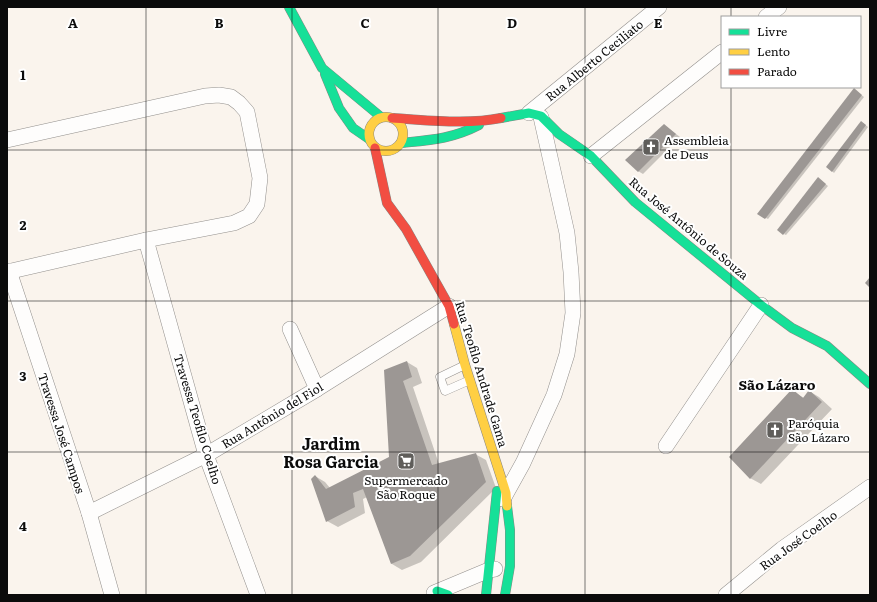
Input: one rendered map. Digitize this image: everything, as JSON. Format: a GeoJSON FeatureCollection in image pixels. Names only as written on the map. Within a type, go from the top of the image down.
{"type":"FeatureCollection","features":[{"type":"Feature","properties":{"kind":"street","name":"Rua Teofilo Andrade Gama"},"geometry":{"type":"LineString","coordinates":[[289,7],[322,68],[340,108],[353,128],[369,139],[375,148],[387,203],[406,230],[449,306],[465,365],[506,493],[510,530],[510,566],[505,595]]}},
{"type":"Feature","properties":{"kind":"street","name":"Rua Alberto Ceciliato"},"geometry":{"type":"LineString","coordinates":[[535,115],[659,7]]}},
{"type":"Feature","properties":{"kind":"street"},"geometry":{"type":"LineString","coordinates":[[767,16],[779,7]]}},
{"type":"Feature","properties":{"kind":"street"},"geometry":{"type":"LineString","coordinates":[[591,156],[721,53]]}},
{"type":"Feature","properties":{"kind":"street","name":"Rua Teofilo Andrade Gama"},"geometry":{"type":"LineString","coordinates":[[322,68],[381,117]]}},
{"type":"Feature","properties":{"kind":"street"},"geometry":{"type":"LineString","coordinates":[[7,140],[205,96],[220,95],[231,97],[247,112],[260,178],[257,204],[249,216],[234,223],[146,240],[8,272]]}},
{"type":"Feature","properties":{"kind":"street"},"geometry":{"type":"LineString","coordinates":[[369,139],[369,129],[376,120],[381,117],[439,121],[487,121],[535,115],[567,233],[573,313],[567,354],[554,395],[523,464],[494,512]]}},
{"type":"Feature","properties":{"kind":"street","name":"Rua José Antônio de Souza"},"geometry":{"type":"LineString","coordinates":[[535,115],[591,156],[635,202],[761,305],[792,328],[827,346],[870,384]]}},
{"type":"Feature","properties":{"kind":"street"},"geometry":{"type":"LineString","coordinates":[[392,118],[401,126],[402,137],[394,161]]}},
{"type":"Feature","properties":{"kind":"street"},"geometry":{"type":"LineString","coordinates":[[375,148],[386,151],[392,150],[399,145],[442,139],[464,133],[487,121]]}},
{"type":"Feature","properties":{"kind":"street"},"geometry":{"type":"LineString","coordinates":[[387,203],[390,182]]}},
{"type":"Feature","properties":{"kind":"street","name":"Travessa Teofilo Coelho"},"geometry":{"type":"LineString","coordinates":[[146,240],[206,455],[258,595]]}},
{"type":"Feature","properties":{"kind":"street","name":"Travessa José Campos"},"geometry":{"type":"LineString","coordinates":[[8,272],[89,513],[112,595]]}},
{"type":"Feature","properties":{"kind":"street"},"geometry":{"type":"LineString","coordinates":[[666,446],[761,305]]}},
{"type":"Feature","properties":{"kind":"street","name":"Rua Antônio del Fiol"},"geometry":{"type":"LineString","coordinates":[[89,513],[206,455],[317,389],[449,306]]}},
{"type":"Feature","properties":{"kind":"street"},"geometry":{"type":"LineString","coordinates":[[290,329],[317,389]]}},
{"type":"Feature","properties":{"kind":"street","name":"Rua Teofilo Andrade Gama"},"geometry":{"type":"LineString","coordinates":[[486,595],[499,474]]}},
{"type":"Feature","properties":{"kind":"street","name":"Rua José Coelho"},"geometry":{"type":"LineString","coordinates":[[726,595],[782,549],[870,487]]}},
{"type":"Feature","properties":{"kind":"street"},"geometry":{"type":"LineString","coordinates":[[438,594],[489,570],[510,566]]}},
{"type":"Feature","properties":{"kind":"lane"},"geometry":{"type":"LineString","coordinates":[[465,365],[440,377],[445,390],[470,380]]}},
{"type":"Feature","properties":{"kind":"building"},"geometry":{"type":"Polygon","coordinates":[[[854,88],[862,95],[765,219],[757,214],[854,88]]]}},
{"type":"Feature","properties":{"kind":"building"},"geometry":{"type":"Polygon","coordinates":[[[861,121],[866,125],[832,172],[826,167],[861,121]]]}},
{"type":"Feature","properties":{"kind":"building","name":"Assembleia de Deus"},"geometry":{"type":"Polygon","coordinates":[[[664,124],[676,134],[638,172],[625,160],[664,124]]]}},
{"type":"Feature","properties":{"kind":"building"},"geometry":{"type":"Polygon","coordinates":[[[818,177],[826,184],[783,235],[777,230],[818,177]]]}},
{"type":"Feature","properties":{"kind":"building"},"geometry":{"type":"Polygon","coordinates":[[[870,277],[870,288],[865,283],[870,277]]]}},
{"type":"Feature","properties":{"kind":"building","name":"Supermercado São Roque"},"geometry":{"type":"Polygon","coordinates":[[[407,361],[412,377],[403,381],[432,465],[476,453],[486,482],[410,556],[391,564],[363,489],[353,493],[355,507],[326,522],[311,479],[315,475],[326,489],[389,457],[384,370],[407,361]]]}},
{"type":"Feature","properties":{"kind":"building","name":"Paróquia São Lázaro"},"geometry":{"type":"Polygon","coordinates":[[[792,389],[803,398],[809,390],[822,402],[750,479],[729,457],[792,389]]]}},
{"type":"Feature","properties":{"kind":"traffic: fast"},"geometry":{"type":"LineString","coordinates":[[289,7],[322,68],[381,117]]}},
{"type":"Feature","properties":{"kind":"traffic: fast"},"geometry":{"type":"LineString","coordinates":[[325,74],[339,108],[353,128],[369,139]]}},
{"type":"Feature","properties":{"kind":"traffic: fast"},"geometry":{"type":"LineString","coordinates":[[501,118],[529,113],[541,116],[559,134],[591,156],[635,202],[761,305],[792,328],[827,346],[870,384]]}},
{"type":"Feature","properties":{"kind":"traffic: fast"},"geometry":{"type":"LineString","coordinates":[[401,143],[432,140],[450,136],[479,125]]}},
{"type":"Feature","properties":{"kind":"traffic: fast"},"geometry":{"type":"LineString","coordinates":[[486,595],[497,491]]}},
{"type":"Feature","properties":{"kind":"traffic: fast"},"geometry":{"type":"LineString","coordinates":[[505,595],[510,566],[510,530],[507,506]]}},
{"type":"Feature","properties":{"kind":"traffic: fast"},"geometry":{"type":"LineString","coordinates":[[437,591],[448,595]]}},
{"type":"Feature","properties":{"kind":"traffic: slow"},"geometry":{"type":"LineString","coordinates":[[383,117],[389,117],[393,118],[400,124],[403,134],[402,141],[396,148],[389,151],[383,151],[379,150],[372,144],[369,137],[369,131],[370,127],[376,120],[383,117]]}},
{"type":"Feature","properties":{"kind":"traffic: slow"},"geometry":{"type":"LineString","coordinates":[[454,324],[465,365],[506,493],[507,506]]}},
{"type":"Feature","properties":{"kind":"traffic: jam"},"geometry":{"type":"LineString","coordinates":[[392,118],[461,122],[501,118]]}},
{"type":"Feature","properties":{"kind":"traffic: jam"},"geometry":{"type":"LineString","coordinates":[[375,148],[387,203],[406,229],[449,306],[454,324]]}},
{"type":"Feature","properties":{"kind":"place","name":"Assembleia de Deus"},"geometry":{"type":"Point","coordinates":[651,147]}},
{"type":"Feature","properties":{"kind":"place","name":"Paróquia São Lázaro"},"geometry":{"type":"Point","coordinates":[775,430]}},
{"type":"Feature","properties":{"kind":"place","name":"Supermercado São Roque"},"geometry":{"type":"Point","coordinates":[406,461]}},
{"type":"Feature","properties":{"kind":"district","name":"São Lázaro"},"geometry":{"type":"Point","coordinates":[777,384]}},
{"type":"Feature","properties":{"kind":"district","name":"Jardim Rosa Garcia"},"geometry":{"type":"Point","coordinates":[331,452]}}]}
